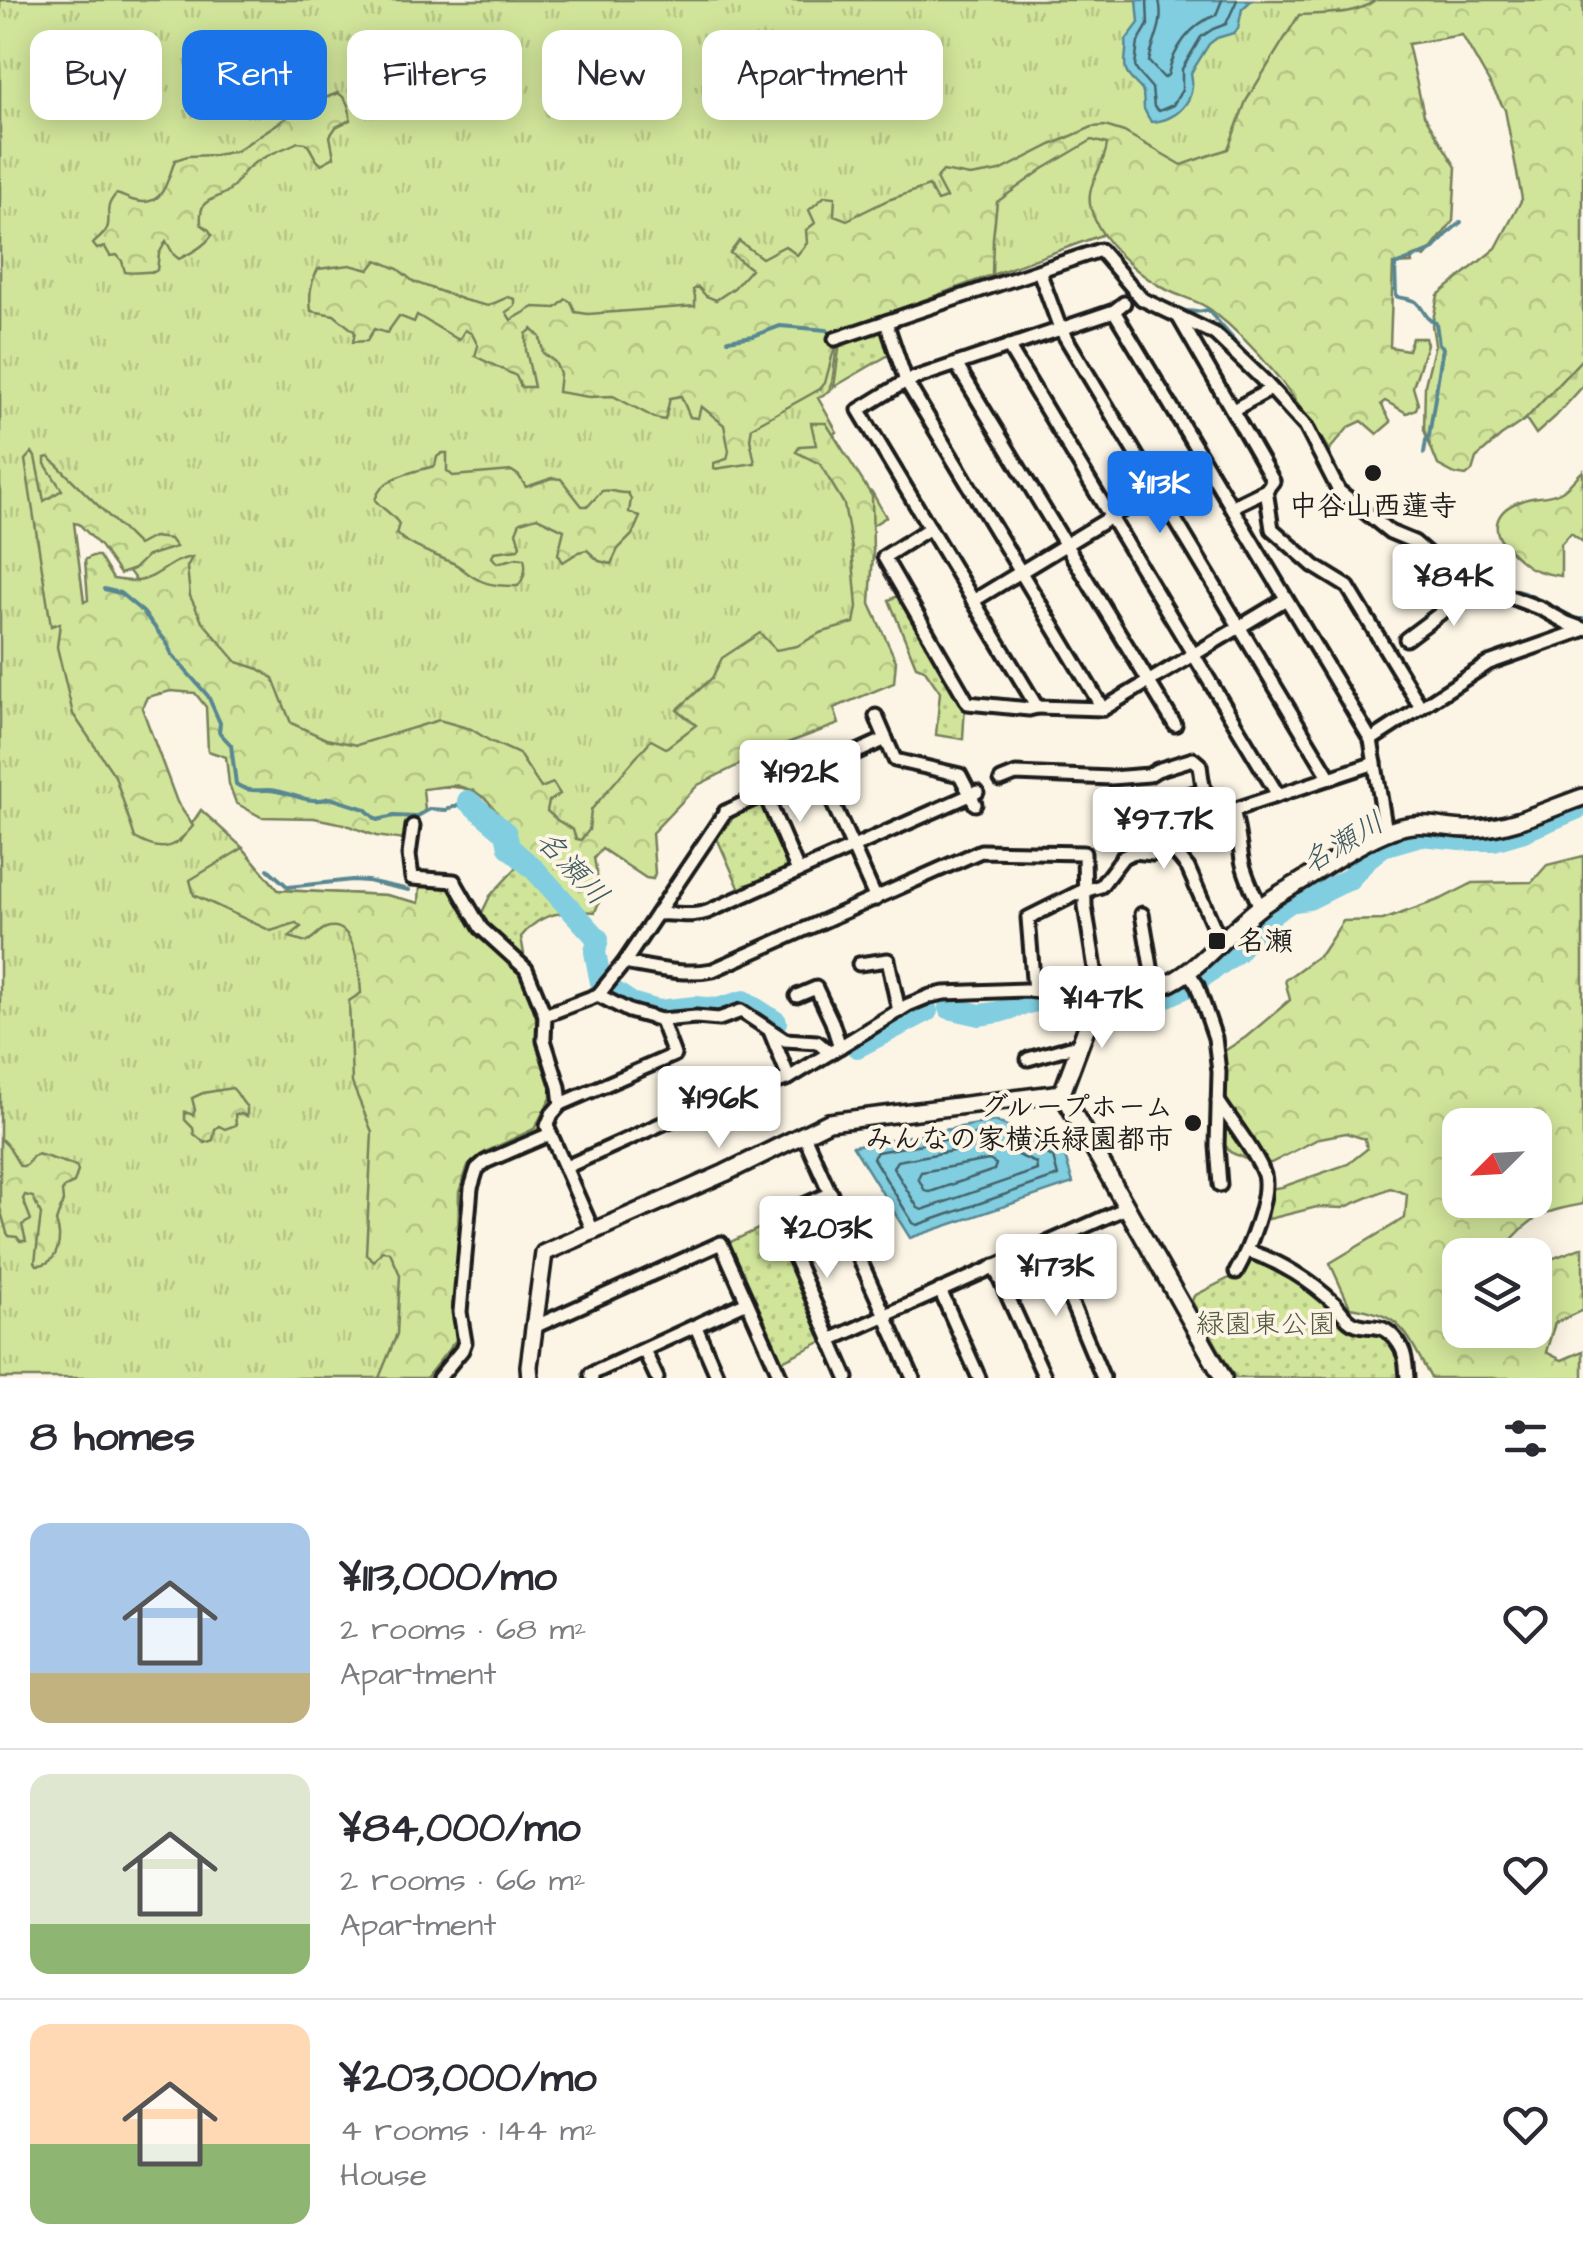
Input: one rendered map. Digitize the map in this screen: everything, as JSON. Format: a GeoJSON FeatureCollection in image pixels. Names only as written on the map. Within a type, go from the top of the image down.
{"type":"FeatureCollection","features":[{"type":"Feature","properties":{"kind":"street"},"geometry":{"type":"LineString","coordinates":[[835,340],[1100,250],[1204,461],[1372,740],[1386,832]]}},
{"type":"Feature","properties":{"kind":"street"},"geometry":{"type":"LineString","coordinates":[[1039,270],[1060,328],[1330,778]]}},
{"type":"Feature","properties":{"kind":"street"},"geometry":{"type":"LineString","coordinates":[[1036,706],[859,410],[906,381],[1127,301],[1178,316],[1215,334],[1306,427],[1339,491],[1390,532],[1414,542],[1458,580],[1542,608],[1582,629]]}},
{"type":"Feature","properties":{"kind":"street"},"geometry":{"type":"LineString","coordinates":[[1178,316],[1272,481],[1266,490],[1231,507]]}},
{"type":"Feature","properties":{"kind":"street"},"geometry":{"type":"LineString","coordinates":[[886,322],[906,381],[1103,709]]}},
{"type":"Feature","properties":{"kind":"street"},"geometry":{"type":"LineString","coordinates":[[1008,346],[1278,795]]}},
{"type":"Feature","properties":{"kind":"street"},"geometry":{"type":"LineString","coordinates":[[956,364],[1175,725]]}},
{"type":"Feature","properties":{"kind":"street"},"geometry":{"type":"LineString","coordinates":[[1233,410],[1271,389]]}},
{"type":"Feature","properties":{"kind":"street"},"geometry":{"type":"LineString","coordinates":[[973,601],[1204,461]]}},
{"type":"Feature","properties":{"kind":"street"},"geometry":{"type":"LineString","coordinates":[[1266,490],[1272,528],[1314,566],[1348,587],[1420,706]]}},
{"type":"Feature","properties":{"kind":"street"},"geometry":{"type":"LineString","coordinates":[[930,528],[884,557],[968,702],[1103,709],[1286,599]]}},
{"type":"Feature","properties":{"kind":"street"},"geometry":{"type":"LineString","coordinates":[[1388,653],[1446,609],[1470,583]]}},
{"type":"Feature","properties":{"kind":"street"},"geometry":{"type":"LineString","coordinates":[[1372,740],[1489,664],[1582,629]]}},
{"type":"Feature","properties":{"kind":"street"},"geometry":{"type":"LineString","coordinates":[[657,914],[695,916],[974,797],[960,774],[894,760],[876,716]]}},
{"type":"Feature","properties":{"kind":"street"},"geometry":{"type":"LineString","coordinates":[[545,1014],[598,994],[624,963],[725,812],[886,739]]}},
{"type":"Feature","properties":{"kind":"street"},"geometry":{"type":"LineString","coordinates":[[1001,780],[1016,774],[1110,778],[1149,774],[1192,757],[1200,765],[1203,790],[1210,800],[1232,810],[1376,763]]}},
{"type":"Feature","properties":{"kind":"street"},"geometry":{"type":"LineString","coordinates":[[818,770],[876,898]]}},
{"type":"Feature","properties":{"kind":"street"},"geometry":{"type":"LineString","coordinates":[[1034,990],[1028,918],[1100,886],[1123,857],[1134,852],[1153,854],[1170,846],[1176,802],[1203,790]]}},
{"type":"Feature","properties":{"kind":"street"},"geometry":{"type":"LineString","coordinates":[[765,794],[798,872]]}},
{"type":"Feature","properties":{"kind":"street"},"geometry":{"type":"LineString","coordinates":[[566,1167],[686,1113],[789,1078],[919,1000],[944,993],[1034,990],[1136,994],[1193,979],[1221,943],[1260,907],[1386,832],[1418,823],[1472,829],[1504,824],[1583,797]]}},
{"type":"Feature","properties":{"kind":"street"},"geometry":{"type":"LineString","coordinates":[[1232,810],[1247,880],[1260,907]]}},
{"type":"Feature","properties":{"kind":"street"},"geometry":{"type":"LineString","coordinates":[[412,826],[412,878],[454,881],[480,928],[526,968],[545,1014],[544,1040],[560,1087],[561,1104]]}},
{"type":"Feature","properties":{"kind":"street"},"geometry":{"type":"LineString","coordinates":[[1170,846],[1188,868],[1221,943]]}},
{"type":"Feature","properties":{"kind":"street"},"geometry":{"type":"LineString","coordinates":[[624,963],[674,972],[712,970],[986,848],[1084,853],[1085,891],[1099,994],[1062,1093]]}},
{"type":"Feature","properties":{"kind":"street"},"geometry":{"type":"LineString","coordinates":[[1142,914],[1155,990]]}},
{"type":"Feature","properties":{"kind":"street"},"geometry":{"type":"LineString","coordinates":[[859,964],[888,960],[899,1011]]}},
{"type":"Feature","properties":{"kind":"street"},"geometry":{"type":"LineString","coordinates":[[1193,979],[1215,1038],[1220,1185]]}},
{"type":"Feature","properties":{"kind":"street"},"geometry":{"type":"LineString","coordinates":[[796,996],[816,988],[832,1022],[835,1050]]}},
{"type":"Feature","properties":{"kind":"street"},"geometry":{"type":"LineString","coordinates":[[598,994],[629,1011],[661,1020],[719,1019],[741,1011],[785,1040],[817,1042],[835,1050]]}},
{"type":"Feature","properties":{"kind":"street"},"geometry":{"type":"LineString","coordinates":[[593,1231],[547,1126],[561,1104],[674,1054],[661,1020]]}},
{"type":"Feature","properties":{"kind":"street"},"geometry":{"type":"LineString","coordinates":[[769,1030],[789,1078]]}},
{"type":"Feature","properties":{"kind":"street"},"geometry":{"type":"LineString","coordinates":[[1028,1059],[1081,1044]]}},
{"type":"Feature","properties":{"kind":"street"},"geometry":{"type":"LineString","coordinates":[[530,1378],[544,1252],[725,1173],[829,1122],[1062,1093]]}},
{"type":"Feature","properties":{"kind":"street"},"geometry":{"type":"LineString","coordinates":[[1062,1093],[1223,1378]]}},
{"type":"Feature","properties":{"kind":"street"},"geometry":{"type":"LineString","coordinates":[[1218,1101],[1264,1173],[1265,1185],[1248,1251],[1236,1272]]}},
{"type":"Feature","properties":{"kind":"street"},"geometry":{"type":"LineString","coordinates":[[444,1376],[465,1342],[460,1312],[471,1188],[477,1169],[550,1134]]}},
{"type":"Feature","properties":{"kind":"street"},"geometry":{"type":"LineString","coordinates":[[804,1135],[913,1378]]}},
{"type":"Feature","properties":{"kind":"street"},"geometry":{"type":"LineString","coordinates":[[831,1193],[777,1217],[847,1378]]}},
{"type":"Feature","properties":{"kind":"street"},"geometry":{"type":"LineString","coordinates":[[830,1340],[1126,1208]]}},
{"type":"Feature","properties":{"kind":"street"},"geometry":{"type":"LineString","coordinates":[[534,1327],[720,1243],[781,1378]]}},
{"type":"Feature","properties":{"kind":"street"},"geometry":{"type":"LineString","coordinates":[[1047,1244],[1103,1378]]}},
{"type":"Feature","properties":{"kind":"street"},"geometry":{"type":"LineString","coordinates":[[1248,1251],[1303,1279],[1351,1322],[1389,1333],[1404,1354],[1407,1378]]}},
{"type":"Feature","properties":{"kind":"street"},"geometry":{"type":"LineString","coordinates":[[994,1266],[1045,1378]]}},
{"type":"Feature","properties":{"kind":"street"},"geometry":{"type":"LineString","coordinates":[[940,1290],[979,1378]]}},
{"type":"Feature","properties":{"kind":"street"},"geometry":{"type":"LineString","coordinates":[[592,1378],[590,1374],[747,1302]]}},
{"type":"Feature","properties":{"kind":"street"},"geometry":{"type":"LineString","coordinates":[[696,1327],[718,1378]]}},
{"type":"Feature","properties":{"kind":"street"},"geometry":{"type":"LineString","coordinates":[[644,1350],[657,1378]]}},
{"type":"Feature","properties":{"kind":"green space"},"geometry":{"type":"Polygon","coordinates":[[[0,0],[1394,0],[1193,230],[1104,234],[839,331],[831,390],[818,398],[864,490],[872,492],[886,517],[865,530],[865,609],[891,669],[697,758],[589,858],[474,791],[435,787],[371,801],[171,627],[113,550],[65,499],[75,586],[180,841],[201,810],[243,848],[278,890],[386,895],[419,903],[453,885],[524,972],[538,1017],[538,1043],[554,1099],[536,1132],[487,1153],[471,1167],[461,1195],[457,1342],[429,1378],[0,1378],[0,0]]]}},
{"type":"Feature","properties":{"kind":"green space"},"geometry":{"type":"Polygon","coordinates":[[[1375,0],[1583,0],[1583,358],[1526,419],[1476,458],[1466,476],[1438,465],[1424,430],[1425,385],[1435,344],[1432,325],[1438,295],[1496,248],[1522,199],[1505,110],[1462,35],[1408,44],[1424,115],[1456,167],[1453,221],[1425,257],[1420,254],[1411,257],[1412,263],[1393,264],[1390,347],[1408,350],[1412,338],[1425,338],[1427,344],[1413,387],[1418,404],[1407,413],[1385,401],[1381,404],[1391,422],[1377,434],[1362,421],[1349,427],[1329,450],[1276,375],[1229,325],[1206,307],[1146,277],[1112,246],[1096,221],[1090,200],[1107,144],[1092,140],[997,202],[992,275],[839,331],[820,389],[752,427],[755,463],[714,469],[714,463],[727,459],[729,451],[724,425],[701,406],[698,418],[690,417],[681,396],[670,398],[665,420],[613,396],[558,392],[560,374],[555,362],[543,353],[540,337],[532,329],[526,334],[526,350],[534,387],[521,387],[516,376],[475,356],[478,346],[465,330],[459,340],[417,315],[414,322],[399,316],[387,333],[374,329],[367,341],[353,342],[355,332],[334,315],[311,311],[311,290],[318,269],[350,265],[369,270],[377,260],[414,282],[464,300],[488,306],[508,297],[515,299],[515,306],[506,312],[511,320],[534,307],[556,308],[566,299],[575,312],[588,314],[695,306],[693,290],[698,287],[716,300],[751,269],[730,253],[739,241],[762,258],[785,246],[797,255],[807,243],[806,230],[815,223],[809,210],[825,196],[835,197],[834,215],[847,220],[929,186],[937,201],[946,198],[936,179],[943,171],[970,176],[1000,171],[1092,127],[1124,132],[1182,165],[1228,149],[1246,101],[1299,15],[1349,11],[1375,0]]]}},
{"type":"Feature","properties":{"kind":"green space"},"geometry":{"type":"Polygon","coordinates":[[[338,93],[344,98],[350,120],[336,127],[330,136],[334,157],[321,164],[306,143],[298,142],[253,164],[230,189],[204,205],[201,224],[212,235],[193,252],[179,259],[166,241],[157,270],[129,273],[117,255],[110,256],[105,247],[97,249],[93,244],[107,228],[109,206],[116,194],[151,201],[162,192],[175,160],[236,151],[283,120],[327,120],[327,97],[338,93]]]}},
{"type":"Feature","properties":{"kind":"green space"},"geometry":{"type":"Polygon","coordinates":[[[883,328],[892,353],[834,387],[840,342],[883,328]]]}},
{"type":"Feature","properties":{"kind":"green space"},"geometry":{"type":"Polygon","coordinates":[[[1583,358],[1583,386],[1536,434],[1526,419],[1583,358]]]}},
{"type":"Feature","properties":{"kind":"green space"},"geometry":{"type":"Polygon","coordinates":[[[811,423],[826,423],[872,496],[870,604],[896,661],[894,683],[834,708],[839,724],[771,749],[698,785],[652,833],[653,879],[602,849],[594,858],[601,897],[595,912],[582,911],[516,843],[487,800],[455,785],[423,789],[425,810],[411,823],[404,840],[314,818],[261,817],[236,803],[226,757],[208,751],[206,707],[195,693],[171,691],[147,697],[142,708],[177,802],[193,826],[167,847],[144,843],[135,838],[115,776],[73,714],[57,647],[60,623],[51,626],[25,460],[32,452],[44,501],[62,490],[45,464],[49,457],[138,545],[153,537],[170,539],[176,547],[147,556],[134,569],[120,574],[101,547],[74,523],[84,602],[88,600],[85,560],[92,556],[99,556],[113,579],[132,581],[192,557],[187,567],[190,596],[202,621],[237,662],[273,678],[291,723],[326,739],[357,745],[439,720],[471,729],[519,754],[541,788],[553,783],[560,794],[549,801],[547,811],[581,840],[589,830],[591,810],[651,740],[666,748],[696,725],[677,710],[712,678],[722,658],[760,633],[776,650],[797,646],[820,633],[854,623],[857,607],[844,504],[820,464],[796,452],[800,446],[816,445],[811,423]]]}},
{"type":"Feature","properties":{"kind":"green space"},"geometry":{"type":"Polygon","coordinates":[[[442,453],[447,453],[447,471],[453,476],[512,471],[526,487],[561,479],[582,506],[588,506],[602,491],[628,493],[629,512],[640,517],[611,564],[599,561],[587,550],[563,562],[558,554],[564,530],[537,517],[520,522],[516,532],[518,549],[494,552],[492,557],[497,563],[524,559],[523,577],[518,586],[493,585],[396,534],[399,524],[375,500],[391,480],[435,466],[442,453]]]}},
{"type":"Feature","properties":{"kind":"green space"},"geometry":{"type":"Polygon","coordinates":[[[1583,471],[1583,542],[1571,533],[1561,544],[1561,576],[1531,568],[1501,541],[1497,526],[1501,514],[1521,501],[1560,492],[1583,471]]]}},
{"type":"Feature","properties":{"kind":"green space"},"geometry":{"type":"Polygon","coordinates":[[[902,594],[965,704],[963,739],[936,735],[940,692],[924,669],[916,666],[889,600],[902,594]]]}},
{"type":"Feature","properties":{"kind":"green space"},"geometry":{"type":"Polygon","coordinates":[[[758,804],[765,807],[791,866],[741,892],[717,838],[736,814],[758,804]]]}},
{"type":"Feature","properties":{"kind":"green space"},"geometry":{"type":"Polygon","coordinates":[[[243,848],[278,890],[386,895],[419,903],[420,883],[453,885],[478,935],[521,973],[536,1017],[536,1044],[551,1098],[534,1129],[485,1152],[468,1166],[459,1192],[456,1340],[426,1378],[379,1378],[397,1334],[400,1275],[390,1252],[382,1251],[374,1261],[366,1254],[372,1132],[352,1083],[349,1001],[361,993],[354,950],[344,931],[336,927],[323,929],[306,942],[289,937],[301,927],[296,923],[271,931],[194,895],[190,880],[243,848]]]}},
{"type":"Feature","properties":{"kind":"green space"},"geometry":{"type":"Polygon","coordinates":[[[1583,856],[1583,1204],[1552,1211],[1552,1108],[1442,1108],[1442,1218],[1538,1218],[1514,1238],[1442,1238],[1442,1348],[1547,1348],[1546,1352],[1562,1360],[1583,1351],[1583,1378],[1431,1378],[1409,1338],[1393,1321],[1350,1307],[1330,1263],[1405,1218],[1407,1194],[1390,1188],[1343,1208],[1317,1207],[1269,1219],[1261,1190],[1282,1187],[1348,1164],[1367,1149],[1365,1139],[1346,1133],[1320,1138],[1271,1163],[1252,1162],[1230,1152],[1221,1139],[1223,1052],[1290,1000],[1285,980],[1322,953],[1343,921],[1383,920],[1473,883],[1532,882],[1547,865],[1583,856]]]}},
{"type":"Feature","properties":{"kind":"green space"},"geometry":{"type":"Polygon","coordinates":[[[519,865],[567,913],[547,917],[530,927],[521,937],[521,956],[479,919],[490,896],[519,865]]]}},
{"type":"Feature","properties":{"kind":"green space"},"geometry":{"type":"Polygon","coordinates":[[[232,1088],[247,1107],[247,1116],[235,1114],[236,1125],[225,1129],[219,1126],[213,1140],[205,1143],[194,1134],[185,1120],[185,1112],[193,1115],[192,1098],[232,1088]]]}},
{"type":"Feature","properties":{"kind":"green space"},"geometry":{"type":"Polygon","coordinates":[[[2,1140],[20,1166],[38,1154],[76,1166],[78,1171],[74,1183],[62,1191],[56,1222],[57,1250],[44,1264],[35,1262],[41,1214],[33,1197],[25,1195],[23,1199],[31,1220],[22,1225],[26,1241],[7,1233],[0,1208],[2,1140]]]}},
{"type":"Feature","properties":{"kind":"green space"},"geometry":{"type":"Polygon","coordinates":[[[773,1222],[825,1340],[780,1362],[726,1244],[773,1222]]]}},
{"type":"Feature","properties":{"kind":"green space"},"geometry":{"type":"Polygon","coordinates":[[[1583,1247],[1583,1310],[1555,1323],[1552,1333],[1552,1259],[1583,1247]]]}},
{"type":"Feature","properties":{"kind":"green space","name":"緑園東公園"},"geometry":{"type":"Polygon","coordinates":[[[1256,1256],[1397,1343],[1407,1378],[1235,1378],[1192,1301],[1194,1296],[1241,1272],[1256,1256]]]}},
{"type":"Feature","properties":{"kind":"water"},"geometry":{"type":"Polygon","coordinates":[[[1137,0],[1252,0],[1242,9],[1238,29],[1209,44],[1191,73],[1191,92],[1183,107],[1169,117],[1151,122],[1144,109],[1143,92],[1128,76],[1125,65],[1126,40],[1139,23],[1137,0]]]}},
{"type":"Feature","properties":{"kind":"water"},"geometry":{"type":"Polygon","coordinates":[[[995,1121],[1063,1150],[1073,1183],[910,1238],[853,1146],[995,1121]]]}},
{"type":"Feature","properties":{"kind":"waterway"},"geometry":{"type":"LineString","coordinates":[[1424,453],[1443,347],[1436,323],[1416,302],[1396,296],[1395,265],[1433,250],[1461,222]]}},
{"type":"Feature","properties":{"kind":"waterway"},"geometry":{"type":"LineString","coordinates":[[951,294],[1102,245]]}},
{"type":"Feature","properties":{"kind":"waterway"},"geometry":{"type":"LineString","coordinates":[[1116,260],[1132,279]]}},
{"type":"Feature","properties":{"kind":"waterway"},"geometry":{"type":"LineString","coordinates":[[1141,290],[1182,310],[1208,310],[1259,369]]}},
{"type":"Feature","properties":{"kind":"waterway"},"geometry":{"type":"LineString","coordinates":[[728,340],[780,326],[838,332]]}},
{"type":"Feature","properties":{"kind":"waterway"},"geometry":{"type":"LineString","coordinates":[[1324,450],[1334,469]]}},
{"type":"Feature","properties":{"kind":"waterway"},"geometry":{"type":"LineString","coordinates":[[1495,585],[1525,593],[1583,619]]}},
{"type":"Feature","properties":{"kind":"waterway"},"geometry":{"type":"LineString","coordinates":[[104,589],[120,593],[143,612],[172,655],[208,696],[220,723],[219,732],[231,745],[236,784],[240,787],[314,800],[330,798],[365,809],[377,820],[416,817],[430,809],[446,810],[468,801]]}},
{"type":"Feature","properties":{"kind":"waterway","name":"名瀬川"},"geometry":{"type":"LineString","coordinates":[[468,801],[506,833],[509,847],[598,939],[595,952],[601,983],[631,1003],[659,1011],[717,1009],[744,1001],[776,1022]]}},
{"type":"Feature","properties":{"kind":"waterway","name":"名瀬川"},"geometry":{"type":"LineString","coordinates":[[1103,1015],[1146,1006],[1191,985],[1237,952],[1263,920],[1290,902],[1309,899],[1349,879],[1383,846],[1421,835],[1494,840],[1583,806]]}},
{"type":"Feature","properties":{"kind":"waterway"},"geometry":{"type":"LineString","coordinates":[[268,869],[288,887],[352,880],[409,890]]}},
{"type":"Feature","properties":{"kind":"waterway","name":"名瀬川"},"geometry":{"type":"LineString","coordinates":[[949,1008],[980,1015],[1035,1001],[1063,1004],[1082,1012]]}},
{"type":"Feature","properties":{"kind":"waterway","name":"名瀬川"},"geometry":{"type":"LineString","coordinates":[[855,1045],[927,1011]]}},
{"type":"Feature","properties":{"kind":"place","name":"中谷山西蓮寺"},"geometry":{"type":"Point","coordinates":[1373,473]}},
{"type":"Feature","properties":{"kind":"place","name":"名瀬"},"geometry":{"type":"Point","coordinates":[1217,941]}},
{"type":"Feature","properties":{"kind":"place","name":"グループホーム みんなの家横浜緑園都市"},"geometry":{"type":"Point","coordinates":[1193,1123]}}]}
